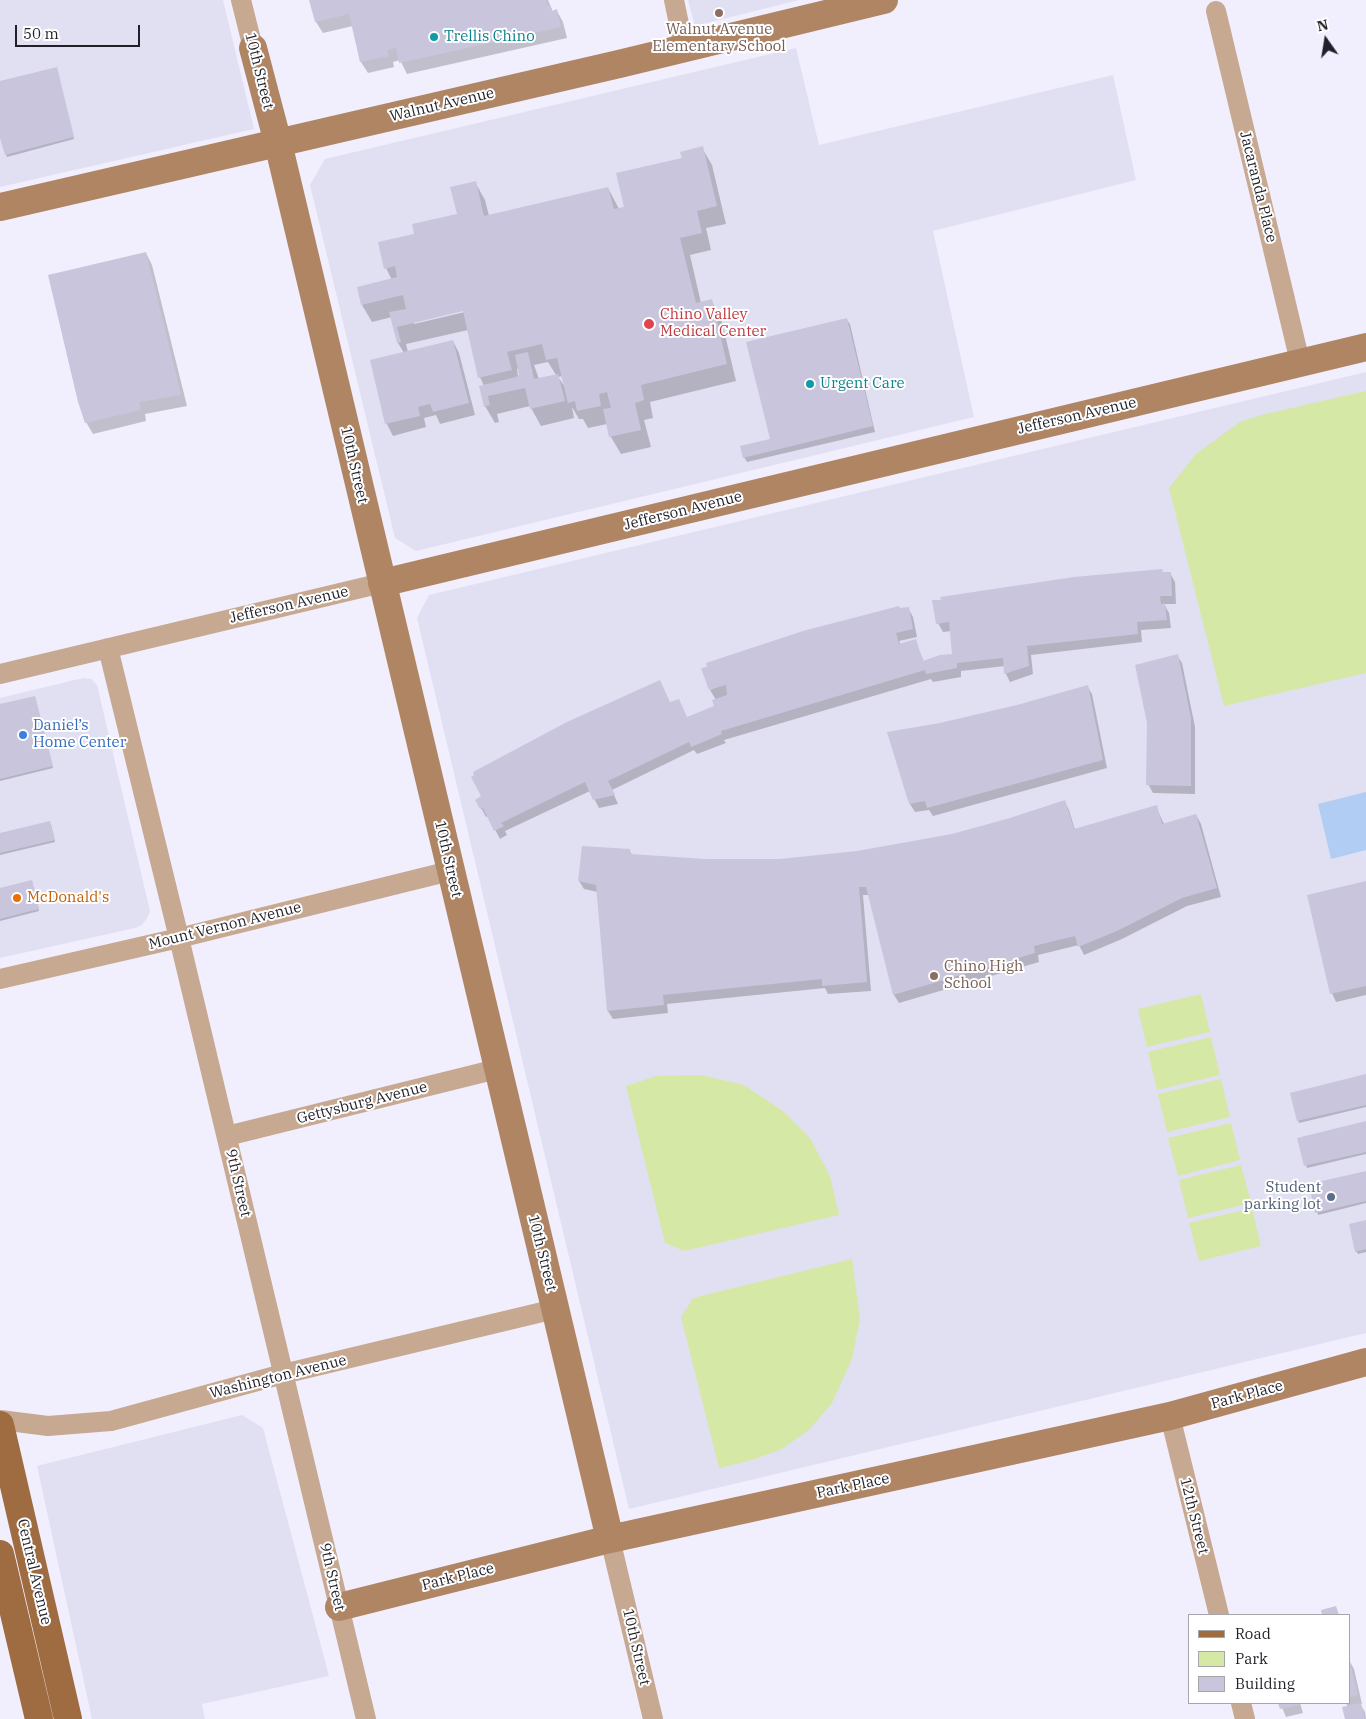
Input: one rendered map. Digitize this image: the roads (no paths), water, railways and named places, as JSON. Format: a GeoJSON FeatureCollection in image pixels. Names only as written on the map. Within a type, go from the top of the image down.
{"type":"FeatureCollection","features":[{"type":"Feature","properties":{"kind":"main road","name":"Central Avenue"},"geometry":{"type":"LineString","coordinates":[[0,1425],[68,1719]]}},
{"type":"Feature","properties":{"kind":"main road","name":"Central Avenue"},"geometry":{"type":"LineString","coordinates":[[0,1554],[39,1719]]}},
{"type":"Feature","properties":{"kind":"street","name":"10th Street"},"geometry":{"type":"LineString","coordinates":[[241,0],[278,143],[653,1719]]}},
{"type":"Feature","properties":{"kind":"street"},"geometry":{"type":"LineString","coordinates":[[674,0],[684,48]]}},
{"type":"Feature","properties":{"kind":"street","name":"Walnut Avenue"},"geometry":{"type":"LineString","coordinates":[[0,207],[884,0]]}},
{"type":"Feature","properties":{"kind":"street","name":"Jacaranda Place"},"geometry":{"type":"LineString","coordinates":[[1216,10],[1300,362]]}},
{"type":"Feature","properties":{"kind":"street","name":"Jefferson Avenue"},"geometry":{"type":"LineString","coordinates":[[0,674],[1366,347]]}},
{"type":"Feature","properties":{"kind":"street","name":"9th Street"},"geometry":{"type":"LineString","coordinates":[[108,648],[366,1719]]}},
{"type":"Feature","properties":{"kind":"street","name":"Mount Vernon Avenue"},"geometry":{"type":"LineString","coordinates":[[0,979],[179,938],[450,871]]}},
{"type":"Feature","properties":{"kind":"street","name":"Gettysburg Avenue"},"geometry":{"type":"LineString","coordinates":[[227,1136],[497,1069]]}},
{"type":"Feature","properties":{"kind":"street","name":"Washington Avenue"},"geometry":{"type":"LineString","coordinates":[[0,1420],[48,1426],[111,1421],[283,1374],[555,1309]]}},
{"type":"Feature","properties":{"kind":"street","name":"Park Place"},"geometry":{"type":"LineString","coordinates":[[339,1607],[610,1539],[1170,1416],[1366,1362]]}},
{"type":"Feature","properties":{"kind":"street","name":"12th Street"},"geometry":{"type":"LineString","coordinates":[[1170,1416],[1219,1614]]}},
{"type":"Feature","properties":{"kind":"street"},"geometry":{"type":"LineString","coordinates":[[1241,1704],[1245,1719]]}},
{"type":"Feature","properties":{"kind":"water"},"geometry":{"type":"Polygon","coordinates":[[[1366,792],[1366,850],[1331,859],[1318,804],[1366,792]]]}},
{"type":"Feature","properties":{"kind":"place","name":"Walnut Avenue Elementary School"},"geometry":{"type":"Point","coordinates":[719,13]}},
{"type":"Feature","properties":{"kind":"place","name":"Trellis Chino"},"geometry":{"type":"Point","coordinates":[434,37]}},
{"type":"Feature","properties":{"kind":"place","name":"Chino Valley Medical Center"},"geometry":{"type":"Point","coordinates":[649,324]}},
{"type":"Feature","properties":{"kind":"place","name":"Urgent Care"},"geometry":{"type":"Point","coordinates":[810,384]}},
{"type":"Feature","properties":{"kind":"place","name":"Daniel’s Home Center"},"geometry":{"type":"Point","coordinates":[23,735]}},
{"type":"Feature","properties":{"kind":"place","name":"McDonald's"},"geometry":{"type":"Point","coordinates":[17,898]}},
{"type":"Feature","properties":{"kind":"place","name":"Chino High School"},"geometry":{"type":"Point","coordinates":[934,976]}},
{"type":"Feature","properties":{"kind":"place","name":"Student parking lot"},"geometry":{"type":"Point","coordinates":[1331,1197]}}]}
